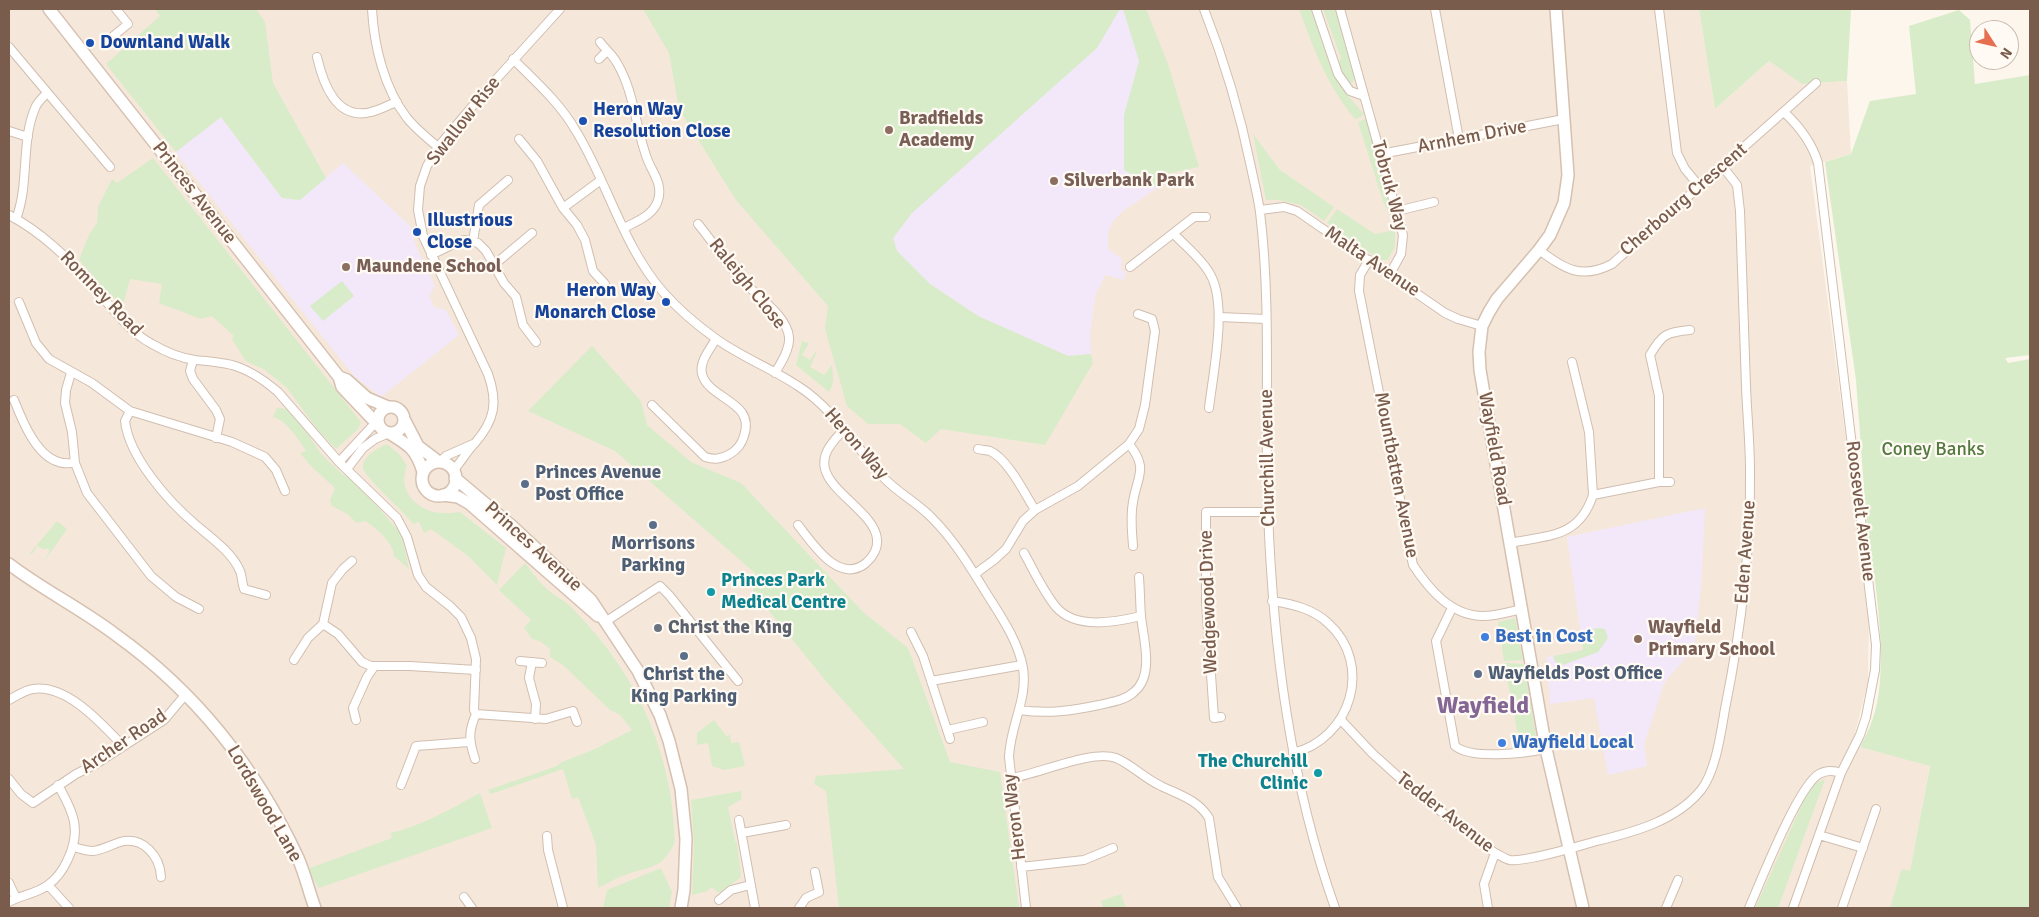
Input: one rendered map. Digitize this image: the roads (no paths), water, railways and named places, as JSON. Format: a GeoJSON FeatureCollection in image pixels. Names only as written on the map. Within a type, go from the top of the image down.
{"type":"FeatureCollection","features":[{"type":"Feature","properties":{"kind":"street","name":"Princes Avenue"},"geometry":{"type":"LineString","coordinates":[[49,9],[339,376],[342,387],[389,433],[410,446],[419,459],[423,472],[422,482],[427,491],[436,495],[458,497],[470,504],[605,622]]}},
{"type":"Feature","properties":{"kind":"street"},"geometry":{"type":"LineString","coordinates":[[106,42],[128,24],[116,9]]}},
{"type":"Feature","properties":{"kind":"street"},"geometry":{"type":"LineString","coordinates":[[372,9],[376,46],[397,102],[419,132],[438,147]]}},
{"type":"Feature","properties":{"kind":"street","name":"Swallow Rise"},"geometry":{"type":"LineString","coordinates":[[454,474],[474,443],[484,432],[492,416],[494,404],[492,386],[488,374],[431,255],[420,223],[418,202],[424,172],[438,147],[513,59],[560,9]]}},
{"type":"Feature","properties":{"kind":"street","name":"Churchill Avenue"},"geometry":{"type":"LineString","coordinates":[[1204,9],[1226,70],[1241,121],[1260,210],[1265,270],[1268,512],[1272,600],[1293,753],[1308,823],[1336,908]]}},
{"type":"Feature","properties":{"kind":"street"},"geometry":{"type":"LineString","coordinates":[[1316,9],[1338,74],[1350,91],[1364,96]]}},
{"type":"Feature","properties":{"kind":"street","name":"Tobruk Way"},"geometry":{"type":"LineString","coordinates":[[1340,9],[1403,235],[1400,254],[1390,274]]}},
{"type":"Feature","properties":{"kind":"street"},"geometry":{"type":"LineString","coordinates":[[1435,9],[1458,139]]}},
{"type":"Feature","properties":{"kind":"street","name":"Wayfield Road"},"geometry":{"type":"LineString","coordinates":[[1556,9],[1568,175],[1566,194],[1558,220],[1540,250],[1496,299],[1482,326],[1479,352],[1480,370],[1546,749],[1583,908]]}},
{"type":"Feature","properties":{"kind":"street"},"geometry":{"type":"LineString","coordinates":[[1659,9],[1677,153],[1685,169],[1700,187]]}},
{"type":"Feature","properties":{"kind":"street"},"geometry":{"type":"LineString","coordinates":[[600,42],[616,61],[628,85],[640,140],[660,189],[658,201],[652,210],[644,218],[624,228]]}},
{"type":"Feature","properties":{"kind":"street"},"geometry":{"type":"LineString","coordinates":[[9,47],[46,94],[110,167]]}},
{"type":"Feature","properties":{"kind":"street"},"geometry":{"type":"LineString","coordinates":[[599,59],[607,50]]}},
{"type":"Feature","properties":{"kind":"street"},"geometry":{"type":"LineString","coordinates":[[317,57],[325,86],[340,106],[361,113],[371,112],[397,102]]}},
{"type":"Feature","properties":{"kind":"street","name":"Heron Way"},"geometry":{"type":"LineString","coordinates":[[513,59],[550,96],[576,130],[642,262],[664,293],[685,314],[716,339],[816,399],[831,413],[885,479],[931,517],[953,541],[975,574],[1016,644],[1022,665],[1024,681],[1010,746],[1010,778],[1026,908]]}},
{"type":"Feature","properties":{"kind":"street","name":"Cherbourg Crescent"},"geometry":{"type":"LineString","coordinates":[[1540,250],[1562,266],[1571,270],[1589,273],[1612,264],[1816,83]]}},
{"type":"Feature","properties":{"kind":"street"},"geometry":{"type":"LineString","coordinates":[[12,217],[21,205],[28,137],[37,105],[46,94]]}},
{"type":"Feature","properties":{"kind":"street","name":"Roosevelt Avenue"},"geometry":{"type":"LineString","coordinates":[[1784,112],[1806,138],[1818,163],[1874,628],[1875,670],[1872,695],[1860,735],[1841,773],[1793,908]]}},
{"type":"Feature","properties":{"kind":"street","name":"Arnhem Drive"},"geometry":{"type":"LineString","coordinates":[[1381,154],[1564,119]]}},
{"type":"Feature","properties":{"kind":"street"},"geometry":{"type":"LineString","coordinates":[[9,131],[28,137]]}},
{"type":"Feature","properties":{"kind":"street"},"geometry":{"type":"LineString","coordinates":[[519,139],[537,160],[563,208],[577,225],[584,240],[593,270],[605,284]]}},
{"type":"Feature","properties":{"kind":"street","name":"Eden Avenue"},"geometry":{"type":"LineString","coordinates":[[1569,848],[1648,827],[1689,802],[1709,778],[1721,729],[1737,652],[1743,602],[1750,471],[1739,193],[1735,182],[1723,167]]}},
{"type":"Feature","properties":{"kind":"street"},"geometry":{"type":"LineString","coordinates":[[473,241],[479,205],[508,180]]}},
{"type":"Feature","properties":{"kind":"street"},"geometry":{"type":"LineString","coordinates":[[563,208],[601,180]]}},
{"type":"Feature","properties":{"kind":"street"},"geometry":{"type":"LineString","coordinates":[[1396,211],[1434,202]]}},
{"type":"Feature","properties":{"kind":"street","name":"Malta Avenue"},"geometry":{"type":"LineString","coordinates":[[1260,210],[1276,207],[1290,208],[1445,312],[1458,319],[1482,326]]}},
{"type":"Feature","properties":{"kind":"street","name":"Romney Road"},"geometry":{"type":"LineString","coordinates":[[12,217],[34,229],[49,241],[130,328],[150,343],[193,360],[233,366],[256,375],[278,392],[338,462],[399,521],[407,537],[418,575],[426,587],[456,612],[465,625],[474,648],[476,670],[474,710],[476,714],[472,723],[469,742]]}},
{"type":"Feature","properties":{"kind":"street"},"geometry":{"type":"LineString","coordinates":[[1130,267],[1194,217],[1206,217]]}},
{"type":"Feature","properties":{"kind":"street","name":"Raleigh Close"},"geometry":{"type":"LineString","coordinates":[[698,224],[741,279],[778,315],[786,327],[790,339],[786,354],[775,373]]}},
{"type":"Feature","properties":{"kind":"street"},"geometry":{"type":"LineString","coordinates":[[494,265],[532,233]]}},
{"type":"Feature","properties":{"kind":"street"},"geometry":{"type":"LineString","coordinates":[[1174,234],[1210,273],[1214,282],[1219,317],[1209,408]]}},
{"type":"Feature","properties":{"kind":"street"},"geometry":{"type":"LineString","coordinates":[[431,255],[460,241],[473,241],[486,251],[504,283],[516,297],[523,325],[536,342]]}},
{"type":"Feature","properties":{"kind":"street","name":"Mountbatten Avenue"},"geometry":{"type":"LineString","coordinates":[[1370,260],[1360,275],[1359,291],[1413,565],[1432,591],[1452,608],[1476,616],[1486,616],[1522,609]]}},
{"type":"Feature","properties":{"kind":"street"},"geometry":{"type":"LineString","coordinates":[[19,302],[36,342],[49,359],[71,373],[92,383],[130,410],[247,447],[265,457],[276,470],[285,491]]}},
{"type":"Feature","properties":{"kind":"street"},"geometry":{"type":"LineString","coordinates":[[975,574],[1006,548],[1023,521],[1035,510],[1078,486],[1129,444],[1139,429],[1145,405],[1155,332],[1152,319],[1138,314]]}},
{"type":"Feature","properties":{"kind":"street"},"geometry":{"type":"LineString","coordinates":[[1219,317],[1266,318]]}},
{"type":"Feature","properties":{"kind":"street"},"geometry":{"type":"LineString","coordinates":[[1659,482],[1659,396],[1650,355],[1657,344],[1670,332],[1690,330]]}},
{"type":"Feature","properties":{"kind":"street"},"geometry":{"type":"LineString","coordinates":[[652,405],[705,457],[714,460],[734,451],[743,441],[746,432],[742,412],[706,384],[702,372],[706,355],[716,339]]}},
{"type":"Feature","properties":{"kind":"street"},"geometry":{"type":"LineString","coordinates":[[193,360],[190,372],[193,379],[216,410],[220,419],[216,438]]}},
{"type":"Feature","properties":{"kind":"street"},"geometry":{"type":"LineString","coordinates":[[1510,544],[1568,531],[1582,519],[1593,495],[1589,432],[1572,362]]}},
{"type":"Feature","properties":{"kind":"street"},"geometry":{"type":"LineString","coordinates":[[71,373],[66,390],[65,403],[72,432],[75,463],[87,493],[151,576],[176,597],[199,609]]}},
{"type":"Feature","properties":{"kind":"street","name":"Princes Avenue"},"geometry":{"type":"LineString","coordinates":[[339,376],[347,380],[368,399],[398,409],[418,446],[439,462],[448,464],[454,474],[591,600],[627,653],[650,693],[676,764],[686,839],[681,908]]}},
{"type":"Feature","properties":{"kind":"street"},"geometry":{"type":"LineString","coordinates":[[14,400],[27,430],[40,448],[56,461],[75,463]]}},
{"type":"Feature","properties":{"kind":"street"},"geometry":{"type":"LineString","coordinates":[[338,462],[378,423],[381,412],[388,407]]}},
{"type":"Feature","properties":{"kind":"street"},"geometry":{"type":"LineString","coordinates":[[130,410],[125,421],[132,447],[161,489],[175,507],[223,548],[240,570],[244,590],[266,595]]}},
{"type":"Feature","properties":{"kind":"street"},"geometry":{"type":"LineString","coordinates":[[347,469],[363,448],[375,439],[399,430],[404,419]]}},
{"type":"Feature","properties":{"kind":"street"},"geometry":{"type":"LineString","coordinates":[[798,525],[825,557],[836,566],[844,569],[855,569],[863,566],[870,560],[876,550],[877,539],[874,529],[832,482],[825,471],[824,459],[830,446],[844,429]]}},
{"type":"Feature","properties":{"kind":"street","name":"Swallow Rise"},"geometry":{"type":"LineString","coordinates":[[439,462],[444,457],[474,443]]}},
{"type":"Feature","properties":{"kind":"street"},"geometry":{"type":"LineString","coordinates":[[1129,444],[1138,455],[1141,469],[1132,502],[1133,546]]}},
{"type":"Feature","properties":{"kind":"street"},"geometry":{"type":"LineString","coordinates":[[978,449],[991,452],[1001,459],[1035,510]]}},
{"type":"Feature","properties":{"kind":"street"},"geometry":{"type":"LineString","coordinates":[[423,472],[429,465],[439,462]]}},
{"type":"Feature","properties":{"kind":"street"},"geometry":{"type":"LineString","coordinates":[[443,495],[453,487],[454,474]]}},
{"type":"Feature","properties":{"kind":"street"},"geometry":{"type":"LineString","coordinates":[[1593,495],[1659,482],[1670,482]]}},
{"type":"Feature","properties":{"kind":"street","name":"Wedgewood Drive"},"geometry":{"type":"LineString","coordinates":[[1221,717],[1214,718],[1208,638],[1206,512],[1268,512]]}},
{"type":"Feature","properties":{"kind":"street"},"geometry":{"type":"LineString","coordinates":[[1024,553],[1057,608],[1070,617],[1094,622],[1122,620],[1141,616]]}},
{"type":"Feature","properties":{"kind":"street"},"geometry":{"type":"LineString","coordinates":[[294,660],[308,638],[322,624],[332,583],[352,561]]}},
{"type":"Feature","properties":{"kind":"street","name":"Lordswood Lane"},"geometry":{"type":"LineString","coordinates":[[9,564],[118,635],[152,662],[220,730],[245,764],[298,860],[315,908]]}},
{"type":"Feature","properties":{"kind":"street"},"geometry":{"type":"LineString","coordinates":[[1019,710],[1045,713],[1081,709],[1120,700],[1135,692],[1142,682],[1146,667],[1139,578]]}},
{"type":"Feature","properties":{"kind":"street"},"geometry":{"type":"LineString","coordinates":[[605,622],[660,586],[738,681]]}},
{"type":"Feature","properties":{"kind":"street"},"geometry":{"type":"LineString","coordinates":[[1272,600],[1300,606],[1317,614],[1330,624],[1347,650],[1351,668],[1352,688],[1348,704],[1340,720],[1319,742],[1293,753]]}},
{"type":"Feature","properties":{"kind":"street"},"geometry":{"type":"LineString","coordinates":[[1452,608],[1436,641],[1455,746],[1461,751],[1509,755],[1546,749]]}},
{"type":"Feature","properties":{"kind":"street"},"geometry":{"type":"LineString","coordinates":[[322,624],[338,634],[362,662],[374,667],[410,666],[476,670]]}},
{"type":"Feature","properties":{"kind":"street"},"geometry":{"type":"LineString","coordinates":[[911,632],[923,656],[950,739]]}},
{"type":"Feature","properties":{"kind":"street"},"geometry":{"type":"LineString","coordinates":[[520,661],[542,663]]}},
{"type":"Feature","properties":{"kind":"street"},"geometry":{"type":"LineString","coordinates":[[532,662],[529,678],[536,704],[534,719]]}},
{"type":"Feature","properties":{"kind":"street"},"geometry":{"type":"LineString","coordinates":[[931,681],[1022,665]]}},
{"type":"Feature","properties":{"kind":"street"},"geometry":{"type":"LineString","coordinates":[[356,720],[353,708],[367,677],[374,667]]}},
{"type":"Feature","properties":{"kind":"street"},"geometry":{"type":"LineString","coordinates":[[9,700],[34,689],[62,694],[98,719],[123,746]]}},
{"type":"Feature","properties":{"kind":"street","name":"Archer Road"},"geometry":{"type":"LineString","coordinates":[[9,779],[21,794],[32,803],[164,720],[186,694]]}},
{"type":"Feature","properties":{"kind":"street"},"geometry":{"type":"LineString","coordinates":[[476,714],[552,719],[573,711],[577,722]]}},
{"type":"Feature","properties":{"kind":"street","name":"Tedder Avenue"},"geometry":{"type":"LineString","coordinates":[[1340,720],[1406,785],[1495,853],[1508,860],[1569,848]]}},
{"type":"Feature","properties":{"kind":"street"},"geometry":{"type":"LineString","coordinates":[[948,730],[983,722]]}},
{"type":"Feature","properties":{"kind":"street"},"geometry":{"type":"LineString","coordinates":[[401,785],[416,746],[469,742],[476,759]]}},
{"type":"Feature","properties":{"kind":"street"},"geometry":{"type":"LineString","coordinates":[[1010,778],[1031,775],[1057,766],[1109,756],[1120,760],[1160,786],[1190,799],[1205,811],[1209,818],[1218,877],[1237,908]]}},
{"type":"Feature","properties":{"kind":"street"},"geometry":{"type":"LineString","coordinates":[[1750,908],[1774,851],[1806,787],[1819,774],[1832,770],[1841,773]]}},
{"type":"Feature","properties":{"kind":"street"},"geometry":{"type":"LineString","coordinates":[[9,883],[12,900],[31,894],[48,885],[63,869],[74,847],[76,834],[74,817],[58,785]]}},
{"type":"Feature","properties":{"kind":"street"},"geometry":{"type":"LineString","coordinates":[[1842,908],[1876,809]]}},
{"type":"Feature","properties":{"kind":"street"},"geometry":{"type":"LineString","coordinates":[[740,820],[755,908]]}},
{"type":"Feature","properties":{"kind":"street"},"geometry":{"type":"LineString","coordinates":[[742,833],[786,825]]}},
{"type":"Feature","properties":{"kind":"street"},"geometry":{"type":"LineString","coordinates":[[1819,835],[1863,848]]}},
{"type":"Feature","properties":{"kind":"street"},"geometry":{"type":"LineString","coordinates":[[547,836],[548,850],[563,908]]}},
{"type":"Feature","properties":{"kind":"street"},"geometry":{"type":"LineString","coordinates":[[74,847],[95,851],[122,842],[134,841],[147,848],[153,854],[160,869],[161,878]]}},
{"type":"Feature","properties":{"kind":"street"},"geometry":{"type":"LineString","coordinates":[[1021,867],[1084,860],[1113,848]]}},
{"type":"Feature","properties":{"kind":"street"},"geometry":{"type":"LineString","coordinates":[[1488,908],[1484,884],[1495,853]]}},
{"type":"Feature","properties":{"kind":"street"},"geometry":{"type":"LineString","coordinates":[[799,908],[806,898],[818,892],[815,872]]}},
{"type":"Feature","properties":{"kind":"street"},"geometry":{"type":"LineString","coordinates":[[1666,908],[1678,880]]}},
{"type":"Feature","properties":{"kind":"street"},"geometry":{"type":"LineString","coordinates":[[48,885],[69,908]]}},
{"type":"Feature","properties":{"kind":"street"},"geometry":{"type":"LineString","coordinates":[[719,900],[731,890],[750,885]]}},
{"type":"Feature","properties":{"kind":"street"},"geometry":{"type":"LineString","coordinates":[[1665,886],[1673,890]]}},
{"type":"Feature","properties":{"kind":"street"},"geometry":{"type":"LineString","coordinates":[[464,898],[472,908]]}},
{"type":"Feature","properties":{"kind":"place","name":"Downland Walk"},"geometry":{"type":"Point","coordinates":[90,43]}},
{"type":"Feature","properties":{"kind":"place","name":"Heron Way Resolution Close"},"geometry":{"type":"Point","coordinates":[583,121]}},
{"type":"Feature","properties":{"kind":"place","name":"Bradfields Academy"},"geometry":{"type":"Point","coordinates":[889,130]}},
{"type":"Feature","properties":{"kind":"place","name":"Silverbank Park"},"geometry":{"type":"Point","coordinates":[1054,181]}},
{"type":"Feature","properties":{"kind":"place","name":"Illustrious Close"},"geometry":{"type":"Point","coordinates":[417,232]}},
{"type":"Feature","properties":{"kind":"place","name":"Maundene School"},"geometry":{"type":"Point","coordinates":[346,267]}},
{"type":"Feature","properties":{"kind":"place","name":"Heron Way Monarch Close"},"geometry":{"type":"Point","coordinates":[666,302]}},
{"type":"Feature","properties":{"kind":"place","name":"Princes Avenue Post Office"},"geometry":{"type":"Point","coordinates":[525,484]}},
{"type":"Feature","properties":{"kind":"place","name":"Morrisons Parking"},"geometry":{"type":"Point","coordinates":[653,525]}},
{"type":"Feature","properties":{"kind":"place","name":"Princes Park Medical Centre"},"geometry":{"type":"Point","coordinates":[711,592]}},
{"type":"Feature","properties":{"kind":"place","name":"Christ the King"},"geometry":{"type":"Point","coordinates":[658,628]}},
{"type":"Feature","properties":{"kind":"place","name":"Best in Cost"},"geometry":{"type":"Point","coordinates":[1485,637]}},
{"type":"Feature","properties":{"kind":"place","name":"Wayfield Primary School"},"geometry":{"type":"Point","coordinates":[1638,639]}},
{"type":"Feature","properties":{"kind":"place","name":"Christ the King Parking"},"geometry":{"type":"Point","coordinates":[684,656]}},
{"type":"Feature","properties":{"kind":"place","name":"Wayfields Post Office"},"geometry":{"type":"Point","coordinates":[1478,674]}},
{"type":"Feature","properties":{"kind":"place","name":"Wayfield Local"},"geometry":{"type":"Point","coordinates":[1502,743]}},
{"type":"Feature","properties":{"kind":"place","name":"The Churchill Clinic"},"geometry":{"type":"Point","coordinates":[1318,773]}},
{"type":"Feature","properties":{"kind":"district","name":"Wayfield"},"geometry":{"type":"Point","coordinates":[1483,707]}},
{"type":"Feature","properties":{"kind":"park label","name":"Coney Banks"},"geometry":{"type":"Point","coordinates":[1933,450]}}]}
